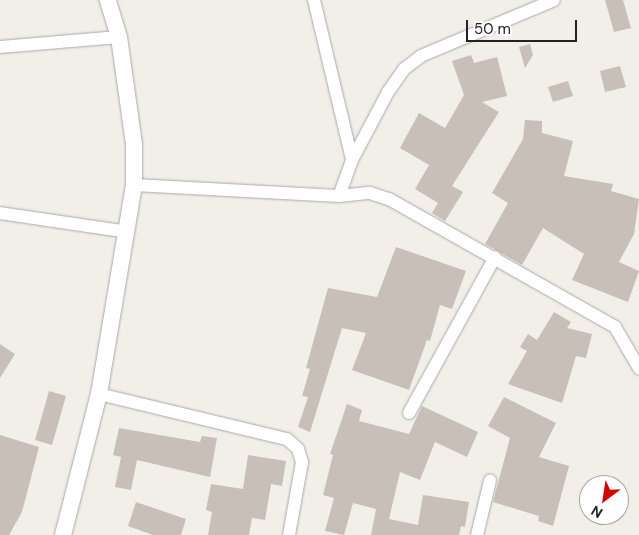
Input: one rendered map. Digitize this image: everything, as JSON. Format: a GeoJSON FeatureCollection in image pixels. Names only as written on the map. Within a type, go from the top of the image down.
{"type":"FeatureCollection","features":[{"type":"Feature","properties":{"kind":"street"},"geometry":{"type":"LineString","coordinates":[[63,535],[99,394],[128,232],[134,185],[134,144],[119,37],[108,0]]}},
{"type":"Feature","properties":{"kind":"street"},"geometry":{"type":"LineString","coordinates":[[314,0],[352,160]]}},
{"type":"Feature","properties":{"kind":"street"},"geometry":{"type":"LineString","coordinates":[[339,196],[352,160],[388,92],[404,69],[421,56],[554,0]]}},
{"type":"Feature","properties":{"kind":"street"},"geometry":{"type":"LineString","coordinates":[[0,47],[119,37]]}},
{"type":"Feature","properties":{"kind":"street"},"geometry":{"type":"LineString","coordinates":[[134,185],[339,196],[370,193],[390,199],[495,257],[615,327],[639,368]]}},
{"type":"Feature","properties":{"kind":"street"},"geometry":{"type":"LineString","coordinates":[[0,213],[128,232]]}},
{"type":"Feature","properties":{"kind":"street"},"geometry":{"type":"LineString","coordinates":[[409,413],[495,257]]}},
{"type":"Feature","properties":{"kind":"street"},"geometry":{"type":"LineString","coordinates":[[99,394],[287,439],[298,449],[302,462],[289,535]]}},
{"type":"Feature","properties":{"kind":"street"},"geometry":{"type":"LineString","coordinates":[[477,535],[490,481]]}},
{"type":"Feature","properties":{"kind":"building"},"geometry":{"type":"Polygon","coordinates":[[[605,0],[623,0],[631,28],[614,32],[605,0]]]}},
{"type":"Feature","properties":{"kind":"building"},"geometry":{"type":"Polygon","coordinates":[[[530,44],[533,55],[525,68],[519,47],[530,44]]]}},
{"type":"Feature","properties":{"kind":"building"},"geometry":{"type":"Polygon","coordinates":[[[471,55],[474,63],[497,57],[507,96],[482,102],[499,112],[452,186],[463,192],[445,221],[432,213],[438,203],[415,189],[429,165],[400,148],[419,113],[445,128],[464,95],[452,61],[471,55]]]}},
{"type":"Feature","properties":{"kind":"building"},"geometry":{"type":"Polygon","coordinates":[[[620,66],[626,87],[605,92],[600,71],[620,66]]]}},
{"type":"Feature","properties":{"kind":"building"},"geometry":{"type":"Polygon","coordinates":[[[568,81],[573,96],[553,102],[548,87],[568,81]]]}},
{"type":"Feature","properties":{"kind":"building"},"geometry":{"type":"Polygon","coordinates":[[[525,120],[542,121],[542,133],[573,141],[564,176],[613,184],[611,191],[639,199],[634,234],[619,262],[639,271],[628,302],[572,280],[584,254],[543,228],[522,265],[485,244],[508,203],[492,193],[523,139],[525,120]]]}},
{"type":"Feature","properties":{"kind":"building"},"geometry":{"type":"Polygon","coordinates":[[[396,247],[466,271],[452,309],[440,305],[430,341],[427,340],[409,390],[352,370],[366,333],[342,328],[310,432],[298,427],[308,397],[302,396],[310,369],[306,368],[328,288],[377,297],[396,247]]]}},
{"type":"Feature","properties":{"kind":"building"},"geometry":{"type":"Polygon","coordinates":[[[554,312],[571,322],[567,328],[592,334],[586,358],[576,356],[562,403],[508,384],[527,351],[520,347],[528,334],[537,340],[554,312]]]}},
{"type":"Feature","properties":{"kind":"building"},"geometry":{"type":"Polygon","coordinates":[[[0,344],[15,354],[0,378],[0,344]]]}},
{"type":"Feature","properties":{"kind":"building"},"geometry":{"type":"Polygon","coordinates":[[[49,391],[66,396],[52,445],[35,440],[49,391]]]}},
{"type":"Feature","properties":{"kind":"building"},"geometry":{"type":"Polygon","coordinates":[[[504,397],[556,423],[539,457],[569,466],[553,526],[538,521],[539,516],[493,502],[510,438],[488,426],[504,397]]]}},
{"type":"Feature","properties":{"kind":"building"},"geometry":{"type":"Polygon","coordinates":[[[347,404],[362,410],[359,421],[409,434],[422,406],[478,432],[467,457],[435,442],[420,480],[400,472],[389,519],[418,525],[423,495],[469,502],[465,527],[461,526],[459,535],[371,535],[376,509],[353,503],[344,535],[325,531],[334,498],[323,495],[333,455],[330,454],[347,404]]]}},
{"type":"Feature","properties":{"kind":"building"},"geometry":{"type":"Polygon","coordinates":[[[119,428],[200,442],[202,436],[217,438],[210,477],[137,460],[131,490],[115,487],[121,457],[113,455],[119,428]]]}},
{"type":"Feature","properties":{"kind":"building"},"geometry":{"type":"Polygon","coordinates":[[[0,435],[39,447],[22,512],[9,535],[0,535],[0,435]]]}},
{"type":"Feature","properties":{"kind":"building"},"geometry":{"type":"Polygon","coordinates":[[[248,455],[286,461],[282,486],[271,484],[265,520],[252,518],[249,535],[208,535],[212,512],[206,510],[211,484],[243,489],[248,455]]]}},
{"type":"Feature","properties":{"kind":"building"},"geometry":{"type":"Polygon","coordinates":[[[136,502],[186,519],[181,535],[153,535],[128,526],[136,502]]]}}]}
